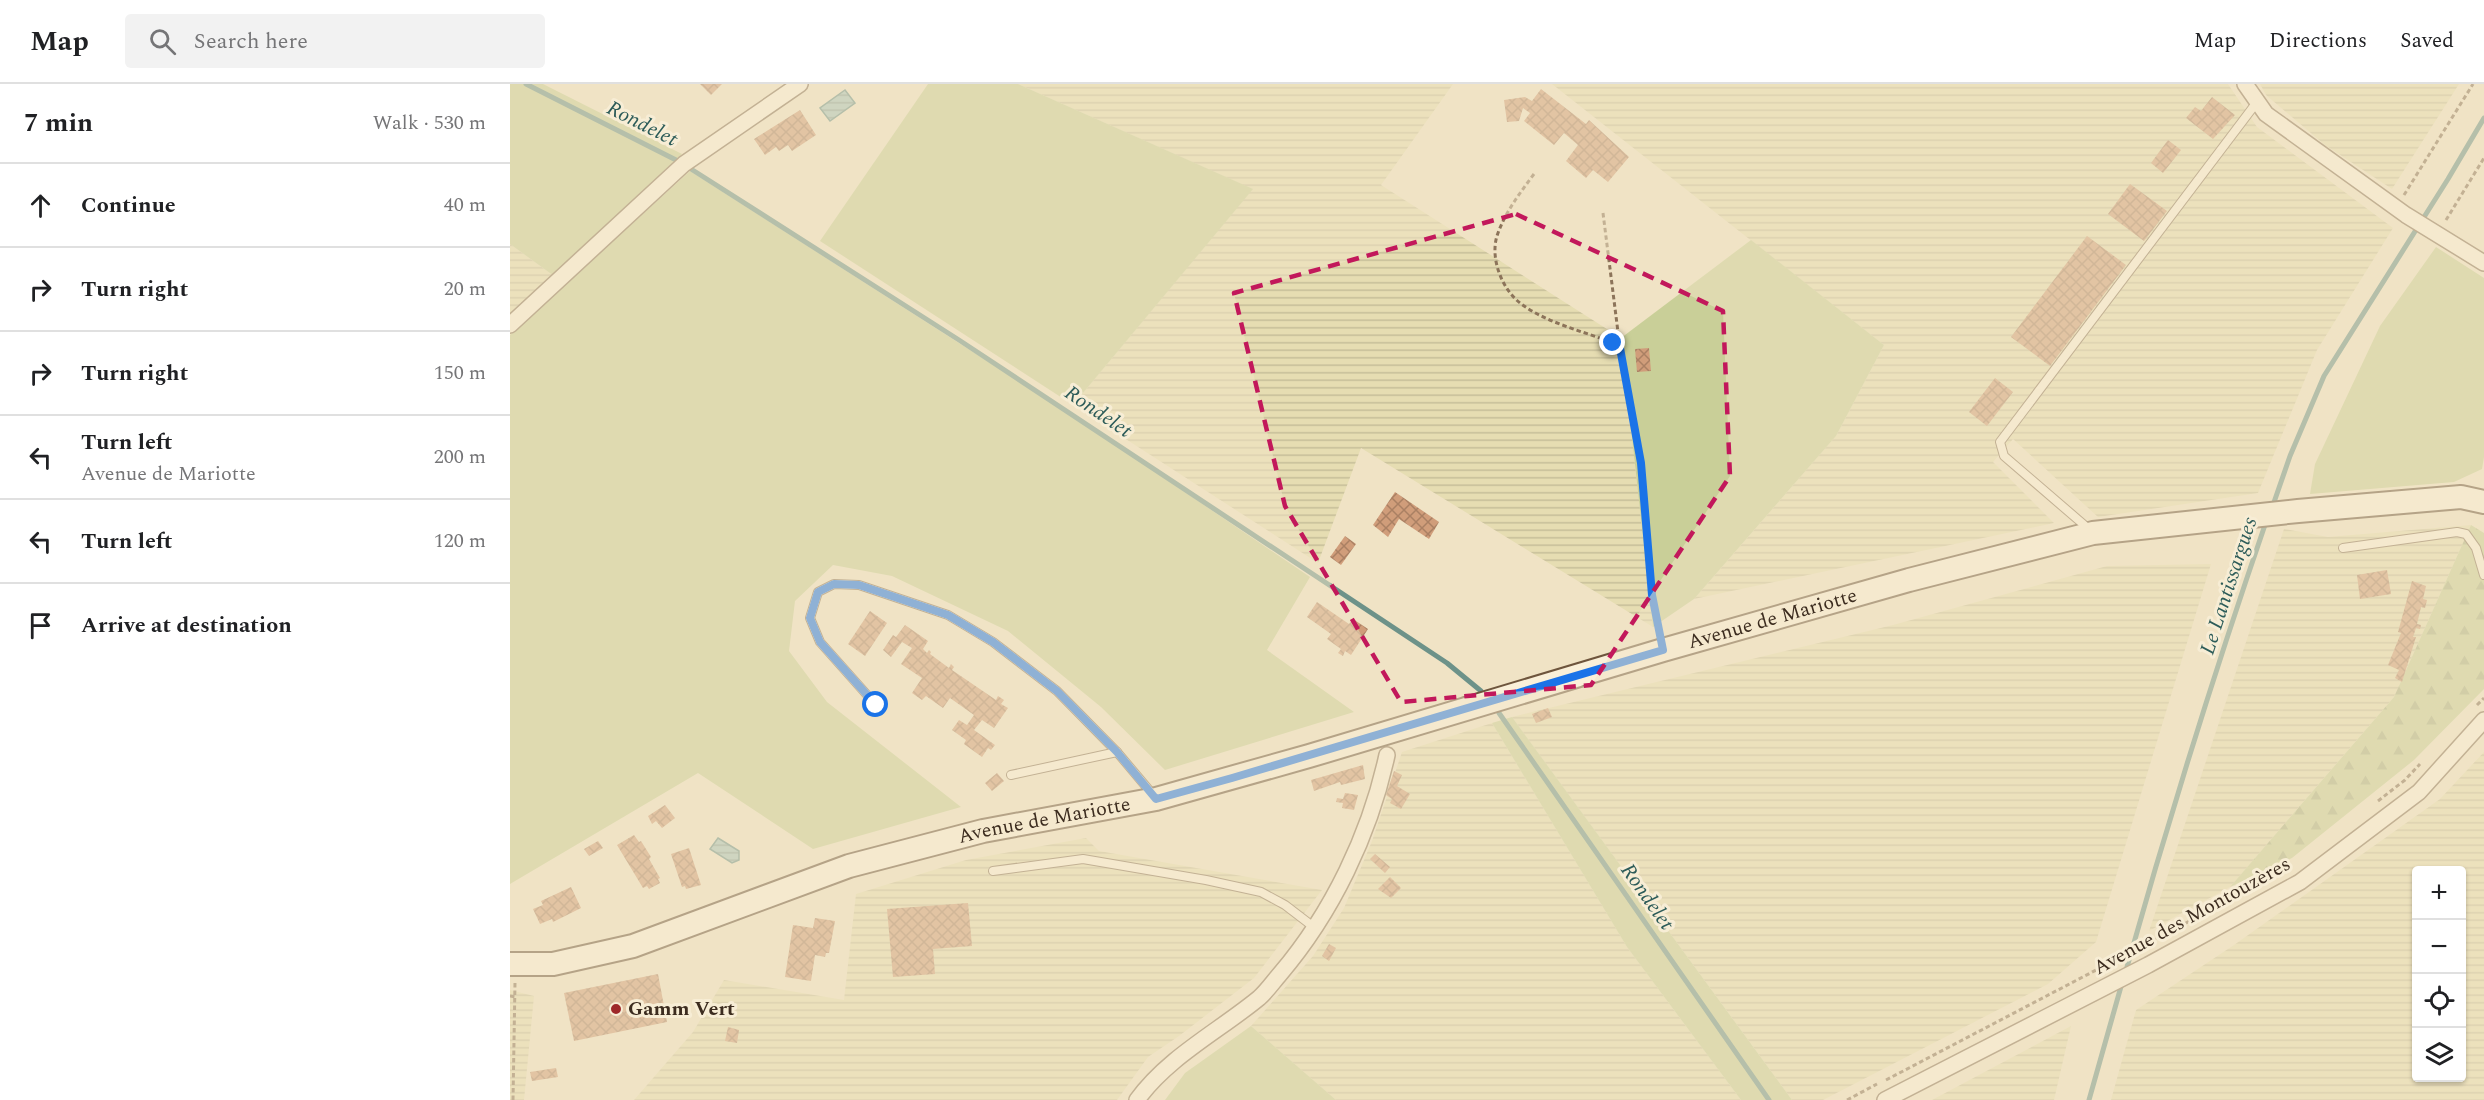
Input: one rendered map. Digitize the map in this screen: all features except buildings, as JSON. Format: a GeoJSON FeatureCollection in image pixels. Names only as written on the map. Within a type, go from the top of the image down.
{"type":"FeatureCollection","features":[{"type":"Feature","properties":{"kind":"main road","name":"Avenue de Mariotte"},"geometry":{"type":"LineString","coordinates":[[2461,497],[2484,486]]}},
{"type":"Feature","properties":{"kind":"main road","name":"Avenue de Mariotte"},"geometry":{"type":"LineString","coordinates":[[510,964],[553,964],[633,946],[849,866],[983,831],[1156,799],[1909,580],[2093,533],[2298,511],[2461,497],[2484,502]]}},
{"type":"Feature","properties":{"kind":"street"},"geometry":{"type":"LineString","coordinates":[[510,326],[684,164],[800,84]]}},
{"type":"Feature","properties":{"kind":"street"},"geometry":{"type":"LineString","coordinates":[[2245,84],[2266,114],[2401,211],[2484,263]]}},
{"type":"Feature","properties":{"kind":"street","name":"Avenue des Montouzères"},"geometry":{"type":"LineString","coordinates":[[1885,1100],[2105,988],[2300,882],[2419,792],[2484,720]]}},
{"type":"Feature","properties":{"kind":"street"},"geometry":{"type":"LineString","coordinates":[[1137,1100],[1174,1062],[1260,997],[1296,955],[1315,928],[1349,866],[1376,796],[1387,755]]}},
{"type":"Feature","properties":{"kind":"lane"},"geometry":{"type":"LineString","coordinates":[[2093,533],[2004,456],[2000,442],[2257,102]]}},
{"type":"Feature","properties":{"kind":"lane"},"geometry":{"type":"LineString","coordinates":[[2343,548],[2457,532],[2466,534],[2476,548],[2484,575]]}},
{"type":"Feature","properties":{"kind":"lane"},"geometry":{"type":"LineString","coordinates":[[876,705],[820,642],[810,618],[818,592],[834,584],[859,585],[948,615],[993,642],[1057,691],[1117,752],[1156,799]]}},
{"type":"Feature","properties":{"kind":"lane"},"geometry":{"type":"LineString","coordinates":[[1011,775],[1117,752]]}},
{"type":"Feature","properties":{"kind":"lane"},"geometry":{"type":"LineString","coordinates":[[993,871],[1083,859],[1206,880],[1261,892],[1285,905],[1315,928]]}},
{"type":"Feature","properties":{"kind":"path"},"geometry":{"type":"LineString","coordinates":[[2401,211],[2473,84]]}},
{"type":"Feature","properties":{"kind":"path"},"geometry":{"type":"LineString","coordinates":[[2434,233],[2484,158]]}},
{"type":"Feature","properties":{"kind":"path"},"geometry":{"type":"LineString","coordinates":[[1534,174],[1510,207],[1497,235],[1497,267],[1503,285],[1520,303],[1555,321],[1613,343],[1620,348]]}},
{"type":"Feature","properties":{"kind":"path"},"geometry":{"type":"LineString","coordinates":[[1604,213],[1620,348],[1641,463],[1652,595],[1663,650]]}},
{"type":"Feature","properties":{"kind":"path"},"geometry":{"type":"LineString","coordinates":[[2476,706],[2484,698]]}},
{"type":"Feature","properties":{"kind":"path"},"geometry":{"type":"LineString","coordinates":[[2370,807],[2405,780],[2421,763]]}},
{"type":"Feature","properties":{"kind":"path"},"geometry":{"type":"LineString","coordinates":[[1847,1100],[2249,890]]}},
{"type":"Feature","properties":{"kind":"path"},"geometry":{"type":"LineString","coordinates":[[510,996],[516,997],[513,1100]]}},
{"type":"Feature","properties":{"kind":"highlighted area"},"geometry":{"type":"Polygon","coordinates":[[[1516,214],[1723,311],[1730,476],[1591,685],[1401,702],[1285,506],[1234,293],[1516,214]]]}},
{"type":"Feature","properties":{"kind":"shaded area"},"geometry":{"type":"Polygon","coordinates":[[[1018,84],[1453,84],[1381,185],[1621,338],[1653,627],[1361,448],[1318,563],[1073,405],[1252,189],[1018,84]]]}},
{"type":"Feature","properties":{"kind":"shaded area"},"geometry":{"type":"Polygon","coordinates":[[[1552,84],[2228,84],[2257,127],[2393,228],[2317,350],[2258,493],[2098,517],[2013,439],[1993,462],[2054,523],[1694,599],[1836,436],[1884,345],[1552,84]]]}},
{"type":"Feature","properties":{"kind":"shaded area"},"geometry":{"type":"Polygon","coordinates":[[[2260,84],[2459,84],[2392,189],[2325,145],[2266,95],[2260,84]]]}},
{"type":"Feature","properties":{"kind":"shaded area"},"geometry":{"type":"Polygon","coordinates":[[[510,244],[554,276],[510,316],[510,244]]]}},
{"type":"Feature","properties":{"kind":"shaded area"},"geometry":{"type":"Polygon","coordinates":[[[2471,525],[2394,697],[2230,887],[2149,931],[2284,529],[2328,537],[2471,525]]]}},
{"type":"Feature","properties":{"kind":"shaded area"},"geometry":{"type":"Polygon","coordinates":[[[2211,564],[2096,942],[2048,984],[1823,1100],[1792,1100],[1512,717],[1893,625],[2107,566],[2211,564]]]}},
{"type":"Feature","properties":{"kind":"shaded area"},"geometry":{"type":"Polygon","coordinates":[[[1492,723],[1627,947],[1741,1100],[1336,1100],[1251,1026],[1313,956],[1344,908],[1372,841],[1402,752],[1492,723]]]}},
{"type":"Feature","properties":{"kind":"shaded area"},"geometry":{"type":"Polygon","coordinates":[[[2484,752],[2484,1100],[2111,1100],[2136,1010],[2234,945],[2440,799],[2484,752]]]}},
{"type":"Feature","properties":{"kind":"shaded area"},"geometry":{"type":"Polygon","coordinates":[[[1086,838],[1099,851],[1322,890],[1254,978],[1148,1057],[1117,1100],[634,1100],[693,1032],[724,980],[844,1000],[856,894],[966,860],[1086,838]]]}},
{"type":"Feature","properties":{"kind":"shaded area"},"geometry":{"type":"Polygon","coordinates":[[[510,990],[534,996],[524,1100],[510,1100],[510,990]]]}},
{"type":"Feature","properties":{"kind":"shaded area"},"geometry":{"type":"Polygon","coordinates":[[[2071,1026],[2054,1100],[1932,1100],[2071,1026]]]}},
{"type":"Feature","properties":{"kind":"green space"},"geometry":{"type":"Polygon","coordinates":[[[510,84],[543,84],[682,154],[554,276],[510,244],[510,84]]]}},
{"type":"Feature","properties":{"kind":"green space"},"geometry":{"type":"Polygon","coordinates":[[[928,84],[1018,84],[1253,189],[1073,405],[820,241],[928,84]]]}},
{"type":"Feature","properties":{"kind":"green space"},"geometry":{"type":"Polygon","coordinates":[[[690,171],[1067,412],[1310,577],[1267,650],[1354,712],[1165,770],[1101,707],[1008,631],[892,576],[833,565],[795,601],[789,651],[827,702],[961,807],[813,849],[698,773],[510,884],[510,335],[690,171]]]}},
{"type":"Feature","properties":{"kind":"green space"},"geometry":{"type":"Polygon","coordinates":[[[1751,240],[1884,345],[1836,436],[1694,599],[1653,627],[1621,338],[1751,240]]]}},
{"type":"Feature","properties":{"kind":"green space"},"geometry":{"type":"Polygon","coordinates":[[[2436,247],[2484,278],[2484,457],[2482,469],[2454,482],[2310,494],[2315,464],[2380,326],[2436,247]]]}},
{"type":"Feature","properties":{"kind":"green space"},"geometry":{"type":"Polygon","coordinates":[[[2471,525],[2484,533],[2484,689],[2414,760],[2292,858],[2230,887],[2394,697],[2471,525]]]}},
{"type":"Feature","properties":{"kind":"green space"},"geometry":{"type":"Polygon","coordinates":[[[1512,717],[1792,1100],[1741,1100],[1627,947],[1492,723],[1512,717]]]}},
{"type":"Feature","properties":{"kind":"green space"},"geometry":{"type":"Polygon","coordinates":[[[1251,1026],[1336,1100],[1165,1100],[1185,1073],[1251,1026]]]}},
{"type":"Feature","properties":{"kind":"water"},"geometry":{"type":"Polygon","coordinates":[[[845,90],[855,103],[830,121],[820,108],[845,90]]]}},
{"type":"Feature","properties":{"kind":"water"},"geometry":{"type":"Polygon","coordinates":[[[718,838],[739,851],[739,860],[732,863],[710,849],[718,838]]]}},
{"type":"Feature","properties":{"kind":"waterway","name":"Rondelet"},"geometry":{"type":"LineString","coordinates":[[526,84],[678,161]]}},
{"type":"Feature","properties":{"kind":"waterway","name":"Le Lantissargues"},"geometry":{"type":"LineString","coordinates":[[2272,508],[2290,456],[2324,376],[2484,118]]}},
{"type":"Feature","properties":{"kind":"waterway","name":"Rondelet"},"geometry":{"type":"LineString","coordinates":[[691,169],[959,340],[1447,663],[1481,691]]}},
{"type":"Feature","properties":{"kind":"waterway","name":"Le Lantissargues"},"geometry":{"type":"LineString","coordinates":[[2125,974],[2193,746],[2267,519]]}},
{"type":"Feature","properties":{"kind":"waterway","name":"Rondelet"},"geometry":{"type":"LineString","coordinates":[[1499,713],[1769,1100]]}},
{"type":"Feature","properties":{"kind":"waterway","name":"Le Lantissargues"},"geometry":{"type":"LineString","coordinates":[[2089,1100],[2122,983]]}},
{"type":"Feature","properties":{"kind":"place","name":"Gamm Vert"},"geometry":{"type":"Point","coordinates":[616,1009]}},
{"type":"Feature","properties":{"kind":"route"},"geometry":{"type":"LineString","coordinates":[[876,705],[820,642],[810,618],[818,592],[834,584],[859,585],[948,615],[993,642],[1057,691],[1117,752],[1156,799],[1663,650],[1652,595],[1641,463],[1620,348],[1613,343]]}}]}
